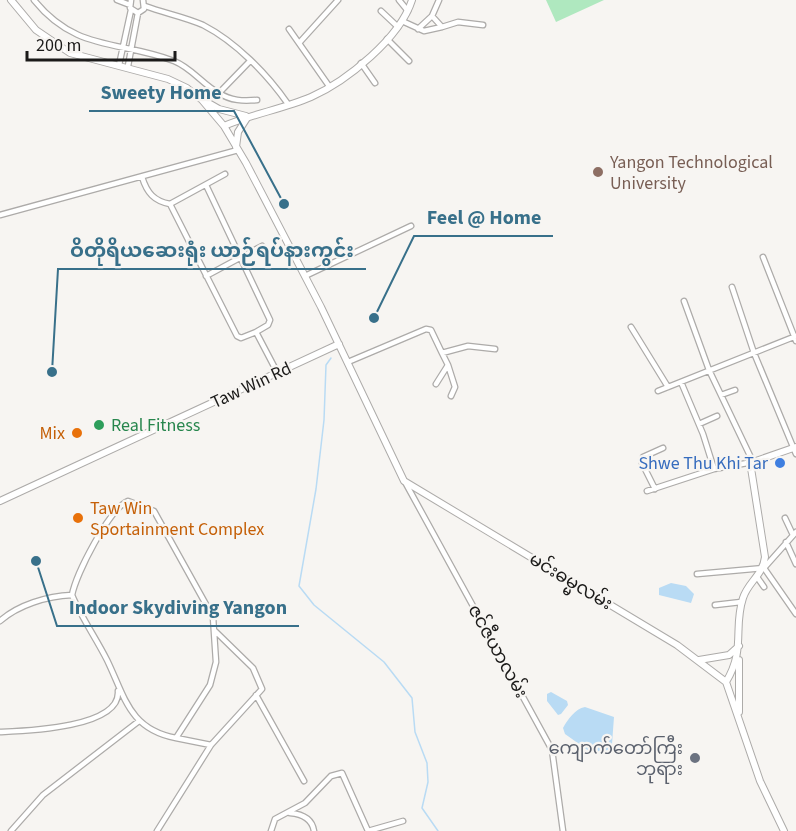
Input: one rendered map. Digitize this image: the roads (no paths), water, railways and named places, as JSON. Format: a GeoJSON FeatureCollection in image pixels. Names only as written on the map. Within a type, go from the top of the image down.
{"type":"FeatureCollection","features":[{"type":"Feature","properties":{"kind":"main road"},"geometry":{"type":"LineString","coordinates":[[11,0],[36,30],[52,43],[70,53],[128,66],[177,82],[219,109],[250,116]]}},
{"type":"Feature","properties":{"kind":"main road"},"geometry":{"type":"LineString","coordinates":[[224,126],[312,97],[329,86],[361,63],[387,39],[408,11],[411,0]]}},
{"type":"Feature","properties":{"kind":"main road"},"geometry":{"type":"LineString","coordinates":[[202,100],[224,126],[305,276],[404,481]]}},
{"type":"Feature","properties":{"kind":"main road"},"geometry":{"type":"LineString","coordinates":[[237,149],[238,132],[250,116]]}},
{"type":"Feature","properties":{"kind":"main road","name":"Taw Win Rd"},"geometry":{"type":"LineString","coordinates":[[0,501],[339,344]]}},
{"type":"Feature","properties":{"kind":"main road"},"geometry":{"type":"LineString","coordinates":[[726,682],[740,646],[741,602],[745,592],[764,568],[765,557],[750,477],[753,462],[795,449]]}},
{"type":"Feature","properties":{"kind":"main road","name":"မင်းဓမ္မလမ်း"},"geometry":{"type":"LineString","coordinates":[[404,481],[699,660],[726,682],[760,781],[784,831]]}},
{"type":"Feature","properties":{"kind":"main road"},"geometry":{"type":"LineString","coordinates":[[699,660],[725,657],[740,646]]}},
{"type":"Feature","properties":{"kind":"main road"},"geometry":{"type":"LineString","coordinates":[[738,655],[739,716]]}},
{"type":"Feature","properties":{"kind":"street"},"geometry":{"type":"LineString","coordinates":[[34,0],[61,27],[84,39],[175,62],[194,71],[226,98],[256,100]]}},
{"type":"Feature","properties":{"kind":"street"},"geometry":{"type":"LineString","coordinates":[[117,0],[131,5],[138,13]]}},
{"type":"Feature","properties":{"kind":"street"},"geometry":{"type":"LineString","coordinates":[[143,0],[145,6]]}},
{"type":"Feature","properties":{"kind":"street"},"geometry":{"type":"LineString","coordinates":[[300,42],[338,0]]}},
{"type":"Feature","properties":{"kind":"street"},"geometry":{"type":"LineString","coordinates":[[399,0],[408,11]]}},
{"type":"Feature","properties":{"kind":"street"},"geometry":{"type":"LineString","coordinates":[[418,29],[432,15],[439,0]]}},
{"type":"Feature","properties":{"kind":"street"},"geometry":{"type":"LineString","coordinates":[[119,65],[131,5]]}},
{"type":"Feature","properties":{"kind":"street"},"geometry":{"type":"LineString","coordinates":[[128,66],[138,13],[145,6]]}},
{"type":"Feature","properties":{"kind":"street"},"geometry":{"type":"LineString","coordinates":[[145,6],[202,25],[250,61],[273,83],[288,104]]}},
{"type":"Feature","properties":{"kind":"street"},"geometry":{"type":"LineString","coordinates":[[381,11],[400,24],[431,31],[458,22],[483,25]]}},
{"type":"Feature","properties":{"kind":"street"},"geometry":{"type":"LineString","coordinates":[[432,15],[442,27]]}},
{"type":"Feature","properties":{"kind":"street"},"geometry":{"type":"LineString","coordinates":[[289,29],[329,86]]}},
{"type":"Feature","properties":{"kind":"street"},"geometry":{"type":"LineString","coordinates":[[387,39],[409,61]]}},
{"type":"Feature","properties":{"kind":"street"},"geometry":{"type":"LineString","coordinates":[[219,93],[250,61]]}},
{"type":"Feature","properties":{"kind":"street"},"geometry":{"type":"LineString","coordinates":[[361,63],[375,83]]}},
{"type":"Feature","properties":{"kind":"street"},"geometry":{"type":"LineString","coordinates":[[0,215],[237,149]]}},
{"type":"Feature","properties":{"kind":"street"},"geometry":{"type":"LineString","coordinates":[[142,177],[150,195],[158,202],[170,204],[225,174]]}},
{"type":"Feature","properties":{"kind":"street"},"geometry":{"type":"LineString","coordinates":[[170,204],[237,336],[241,338],[256,332],[268,325],[270,320],[206,185]]}},
{"type":"Feature","properties":{"kind":"street"},"geometry":{"type":"LineString","coordinates":[[305,276],[411,226]]}},
{"type":"Feature","properties":{"kind":"street"},"geometry":{"type":"LineString","coordinates":[[206,276],[262,246]]}},
{"type":"Feature","properties":{"kind":"street"},"geometry":{"type":"LineString","coordinates":[[657,391],[795,338],[764,257]]}},
{"type":"Feature","properties":{"kind":"street"},"geometry":{"type":"LineString","coordinates":[[732,287],[754,353],[795,449]]}},
{"type":"Feature","properties":{"kind":"street"},"geometry":{"type":"LineString","coordinates":[[647,491],[714,469],[753,462],[710,370],[684,301]]}},
{"type":"Feature","properties":{"kind":"street"},"geometry":{"type":"LineString","coordinates":[[631,327],[668,387]]}},
{"type":"Feature","properties":{"kind":"street"},"geometry":{"type":"LineString","coordinates":[[348,362],[426,329],[431,330],[448,365],[455,387],[451,396]]}},
{"type":"Feature","properties":{"kind":"street"},"geometry":{"type":"LineString","coordinates":[[256,332],[277,372]]}},
{"type":"Feature","properties":{"kind":"street"},"geometry":{"type":"LineString","coordinates":[[442,353],[468,346],[495,349]]}},
{"type":"Feature","properties":{"kind":"street"},"geometry":{"type":"LineString","coordinates":[[436,384],[448,365]]}},
{"type":"Feature","properties":{"kind":"street"},"geometry":{"type":"LineString","coordinates":[[681,382],[699,424],[714,469]]}},
{"type":"Feature","properties":{"kind":"street"},"geometry":{"type":"LineString","coordinates":[[721,395],[735,390]]}},
{"type":"Feature","properties":{"kind":"street"},"geometry":{"type":"LineString","coordinates":[[699,424],[717,416]]}},
{"type":"Feature","properties":{"kind":"street"},"geometry":{"type":"LineString","coordinates":[[655,489],[642,463],[643,457],[663,448]]}},
{"type":"Feature","properties":{"kind":"street","name":"ဇင်ဇီယာလမ်း"},"geometry":{"type":"LineString","coordinates":[[404,481],[552,750],[563,831]]}},
{"type":"Feature","properties":{"kind":"street"},"geometry":{"type":"LineString","coordinates":[[176,738],[210,685],[216,662],[213,617],[154,511],[128,501],[112,516],[75,580],[72,595],[107,661],[118,688],[139,721],[156,734],[176,738],[211,745]]}},
{"type":"Feature","properties":{"kind":"street"},"geometry":{"type":"LineString","coordinates":[[697,574],[764,568],[795,533],[785,518]]}},
{"type":"Feature","properties":{"kind":"street"},"geometry":{"type":"LineString","coordinates":[[786,542],[796,564]]}},
{"type":"Feature","properties":{"kind":"street"},"geometry":{"type":"LineString","coordinates":[[764,568],[796,614]]}},
{"type":"Feature","properties":{"kind":"street"},"geometry":{"type":"LineString","coordinates":[[757,577],[764,587]]}},
{"type":"Feature","properties":{"kind":"street"},"geometry":{"type":"LineString","coordinates":[[0,621],[22,606],[72,595]]}},
{"type":"Feature","properties":{"kind":"street"},"geometry":{"type":"LineString","coordinates":[[715,604],[741,602]]}},
{"type":"Feature","properties":{"kind":"street"},"geometry":{"type":"LineString","coordinates":[[157,831],[211,745],[262,688],[253,668],[214,630]]}},
{"type":"Feature","properties":{"kind":"street"},"geometry":{"type":"LineString","coordinates":[[0,732],[41,730],[99,717],[110,711],[118,696],[118,688]]}},
{"type":"Feature","properties":{"kind":"street"},"geometry":{"type":"LineString","coordinates":[[256,695],[304,782]]}},
{"type":"Feature","properties":{"kind":"street"},"geometry":{"type":"LineString","coordinates":[[11,831],[43,795],[139,721]]}},
{"type":"Feature","properties":{"kind":"street"},"geometry":{"type":"LineString","coordinates":[[271,831],[275,819],[290,813],[312,798],[332,776],[342,773],[368,831],[403,821]]}},
{"type":"Feature","properties":{"kind":"street"},"geometry":{"type":"LineString","coordinates":[[290,813],[299,813],[308,818],[314,831]]}},
{"type":"Feature","properties":{"kind":"water"},"geometry":{"type":"Polygon","coordinates":[[[671,583],[686,586],[694,594],[691,603],[659,595],[659,588],[671,583]]]}},
{"type":"Feature","properties":{"kind":"water"},"geometry":{"type":"Polygon","coordinates":[[[551,692],[567,701],[568,705],[561,714],[558,715],[547,701],[547,694],[551,692]]]}},
{"type":"Feature","properties":{"kind":"water"},"geometry":{"type":"Polygon","coordinates":[[[585,707],[614,717],[612,744],[605,753],[589,751],[565,734],[563,728],[570,718],[575,712],[585,707]]]}},
{"type":"Feature","properties":{"kind":"waterway"},"geometry":{"type":"LineString","coordinates":[[331,358],[326,365],[324,420],[316,489],[299,586],[314,605],[384,662],[412,698],[415,732],[427,763],[428,782],[422,808],[438,831]]}},
{"type":"Feature","properties":{"kind":"place","name":"Yangon Technological University"},"geometry":{"type":"Point","coordinates":[598,172]}},
{"type":"Feature","properties":{"kind":"place","name":"Sweety Home"},"geometry":{"type":"Point","coordinates":[284,204]}},
{"type":"Feature","properties":{"kind":"place","name":"Feel @ Home"},"geometry":{"type":"Point","coordinates":[374,318]}},
{"type":"Feature","properties":{"kind":"place","name":"ဝိတိုရိယဆေးရုံး ယာဉ်ရပ်နားကွင်း"},"geometry":{"type":"Point","coordinates":[52,372]}},
{"type":"Feature","properties":{"kind":"place","name":"Real Fitness"},"geometry":{"type":"Point","coordinates":[99,425]}},
{"type":"Feature","properties":{"kind":"place","name":"Mix"},"geometry":{"type":"Point","coordinates":[77,433]}},
{"type":"Feature","properties":{"kind":"place","name":"Shwe Thu Khi Tar"},"geometry":{"type":"Point","coordinates":[780,463]}},
{"type":"Feature","properties":{"kind":"place","name":"Taw Win Sportainment Complex"},"geometry":{"type":"Point","coordinates":[78,518]}},
{"type":"Feature","properties":{"kind":"place","name":"Indoor Skydiving Yangon"},"geometry":{"type":"Point","coordinates":[36,561]}},
{"type":"Feature","properties":{"kind":"place","name":"ကျောက်တော်ကြီး ဘုရား"},"geometry":{"type":"Point","coordinates":[695,758]}}]}
